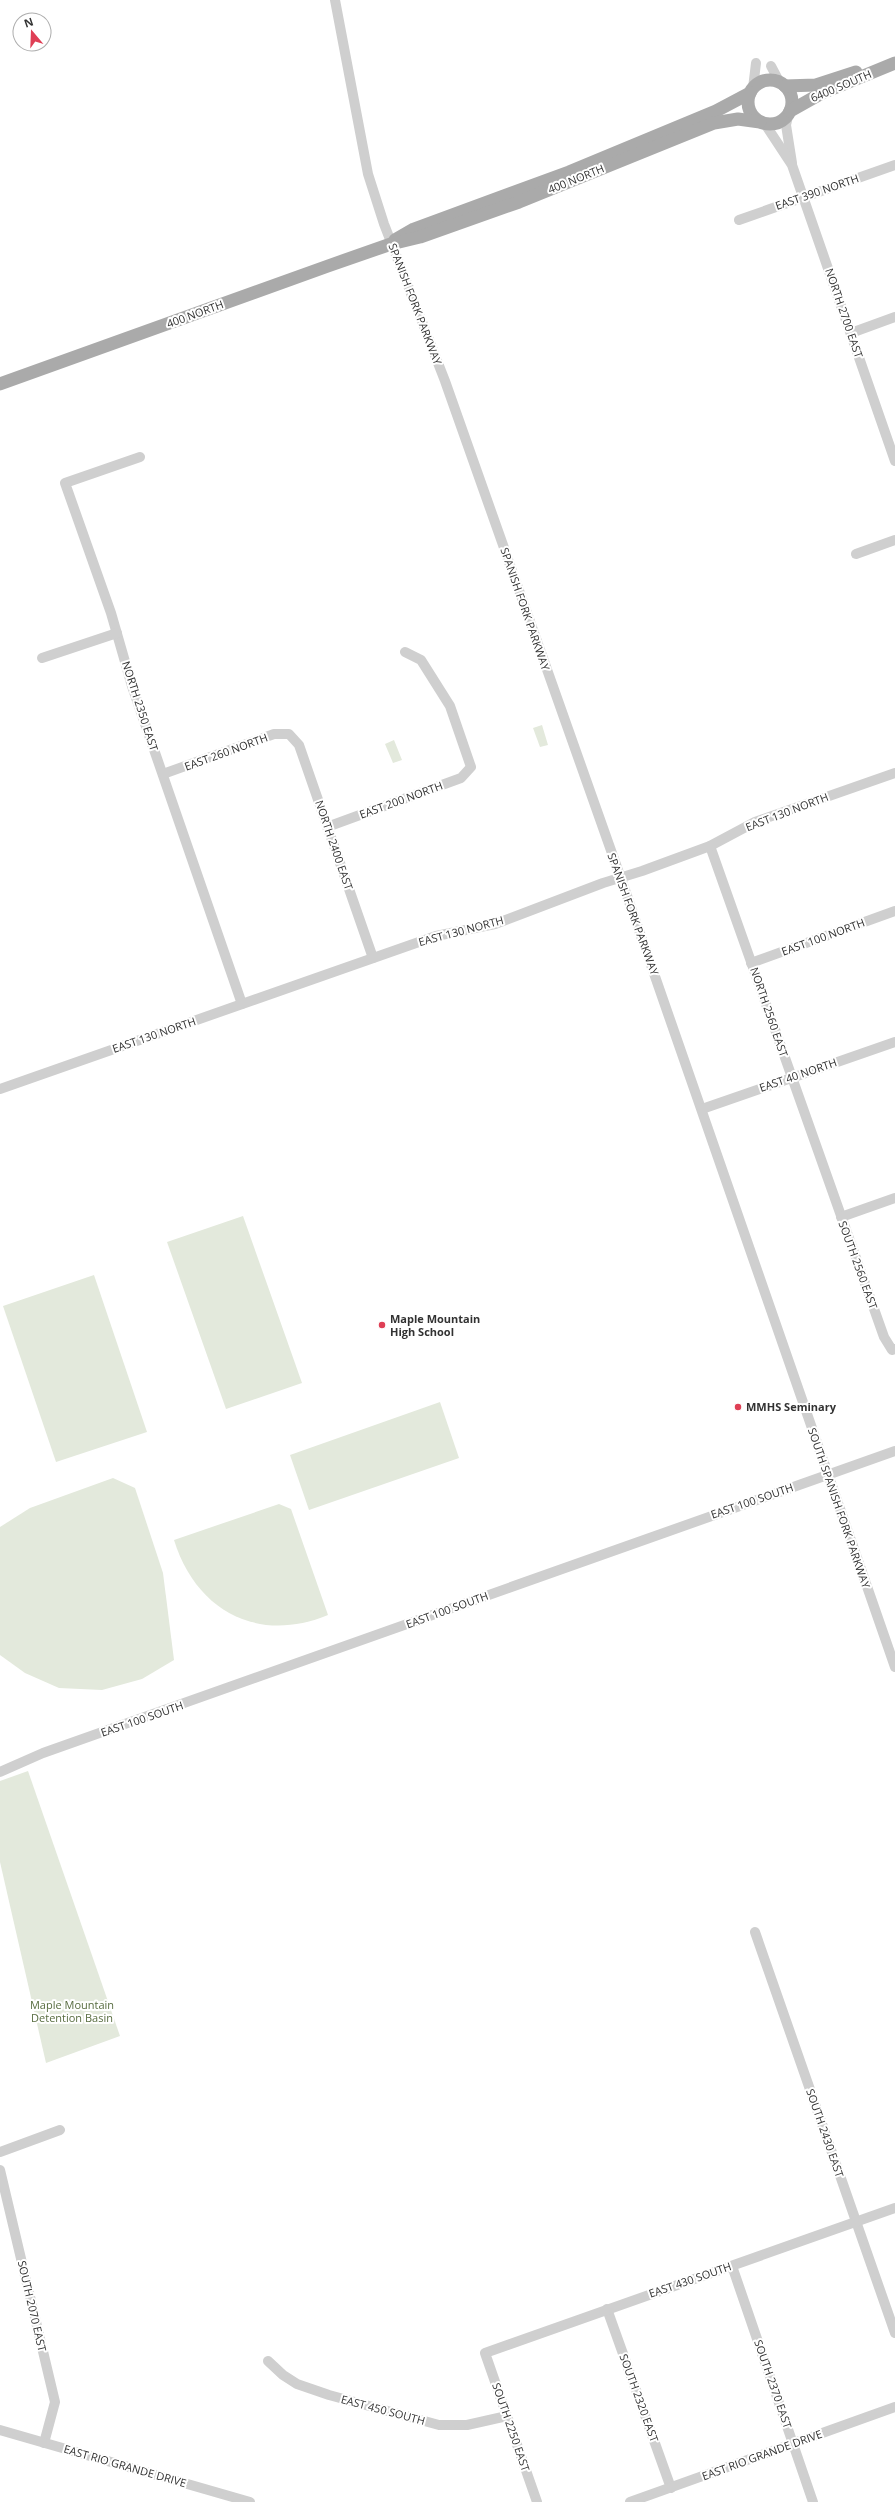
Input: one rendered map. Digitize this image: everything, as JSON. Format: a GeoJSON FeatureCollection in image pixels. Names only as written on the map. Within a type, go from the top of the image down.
{"type":"FeatureCollection","features":[{"type":"Feature","properties":{"kind":"main road","name":"6400 SOUTH"},"geometry":{"type":"LineString","coordinates":[[782,85],[811,86],[856,71],[894,64]]}},
{"type":"Feature","properties":{"kind":"main road","name":"6400 SOUTH"},"geometry":{"type":"LineString","coordinates":[[790,112],[822,93],[894,64]]}},
{"type":"Feature","properties":{"kind":"main road"},"geometry":{"type":"LineString","coordinates":[[763,82],[782,85],[790,95],[790,112],[777,123],[762,123],[749,109],[752,90],[763,82]]}},
{"type":"Feature","properties":{"kind":"main road","name":"400 NORTH"},"geometry":{"type":"LineString","coordinates":[[391,244],[414,229],[569,172],[716,112],[752,90]]}},
{"type":"Feature","properties":{"kind":"main road","name":"400 NORTH"},"geometry":{"type":"LineString","coordinates":[[0,384],[391,244],[420,237],[541,193],[714,123],[738,119],[762,123]]}},
{"type":"Feature","properties":{"kind":"street","name":"SPANISH FORK PARKWAY"},"geometry":{"type":"LineString","coordinates":[[335,0],[368,174],[391,244],[445,381],[702,1109],[736,1213]]}},
{"type":"Feature","properties":{"kind":"street"},"geometry":{"type":"LineString","coordinates":[[752,90],[756,63]]}},
{"type":"Feature","properties":{"kind":"street"},"geometry":{"type":"LineString","coordinates":[[771,66],[782,85]]}},
{"type":"Feature","properties":{"kind":"street","name":"NORTH 2700 EAST"},"geometry":{"type":"LineString","coordinates":[[790,112],[787,131],[792,165],[895,461]]}},
{"type":"Feature","properties":{"kind":"street","name":"NORTH 2700 EAST"},"geometry":{"type":"LineString","coordinates":[[762,123],[792,165]]}},
{"type":"Feature","properties":{"kind":"street","name":"EAST 390 NORTH"},"geometry":{"type":"LineString","coordinates":[[739,220],[895,165]]}},
{"type":"Feature","properties":{"kind":"street"},"geometry":{"type":"LineString","coordinates":[[851,333],[895,317]]}},
{"type":"Feature","properties":{"kind":"street","name":"NORTH 2350 EAST"},"geometry":{"type":"LineString","coordinates":[[140,457],[65,483],[117,633],[132,686],[242,1004]]}},
{"type":"Feature","properties":{"kind":"street"},"geometry":{"type":"LineString","coordinates":[[856,554],[895,540]]}},
{"type":"Feature","properties":{"kind":"street"},"geometry":{"type":"LineString","coordinates":[[42,658],[117,633]]}},
{"type":"Feature","properties":{"kind":"street","name":"EAST 200 NORTH"},"geometry":{"type":"LineString","coordinates":[[327,827],[461,778],[471,767],[450,706],[421,660],[405,652]]}},
{"type":"Feature","properties":{"kind":"street","name":"EAST 260 NORTH"},"geometry":{"type":"LineString","coordinates":[[163,774],[274,734],[289,734]]}},
{"type":"Feature","properties":{"kind":"street","name":"NORTH 2400 EAST"},"geometry":{"type":"LineString","coordinates":[[289,734],[299,745],[373,958]]}},
{"type":"Feature","properties":{"kind":"street","name":"EAST 130 NORTH"},"geometry":{"type":"LineString","coordinates":[[0,1089],[436,936],[495,924],[710,846],[755,822],[895,773]]}},
{"type":"Feature","properties":{"kind":"street","name":"NORTH 2560 EAST"},"geometry":{"type":"LineString","coordinates":[[710,846],[828,1179]]}},
{"type":"Feature","properties":{"kind":"street","name":"EAST 100 NORTH"},"geometry":{"type":"LineString","coordinates":[[751,963],[895,911]]}},
{"type":"Feature","properties":{"kind":"street","name":"EAST 40 NORTH"},"geometry":{"type":"LineString","coordinates":[[702,1109],[895,1042]]}},
{"type":"Feature","properties":{"kind":"street","name":"SOUTH 2560 EAST"},"geometry":{"type":"LineString","coordinates":[[828,1179],[884,1337],[894,1349]]}},
{"type":"Feature","properties":{"kind":"street"},"geometry":{"type":"LineString","coordinates":[[841,1217],[895,1198]]}},
{"type":"Feature","properties":{"kind":"street","name":"SOUTH SPANISH FORK PARKWAY"},"geometry":{"type":"LineString","coordinates":[[736,1213],[895,1667]]}},
{"type":"Feature","properties":{"kind":"street","name":"EAST 100 SOUTH"},"geometry":{"type":"LineString","coordinates":[[0,1772],[43,1753],[895,1451]]}},
{"type":"Feature","properties":{"kind":"street","name":"SOUTH 2430 EAST"},"geometry":{"type":"LineString","coordinates":[[756,1932],[855,2222],[895,2333]]}},
{"type":"Feature","properties":{"kind":"street"},"geometry":{"type":"LineString","coordinates":[[0,2152],[60,2130]]}},
{"type":"Feature","properties":{"kind":"street","name":"SOUTH 2070 EAST"},"geometry":{"type":"LineString","coordinates":[[0,2170],[55,2402],[44,2442]]}},
{"type":"Feature","properties":{"kind":"street","name":"EAST 430 SOUTH"},"geometry":{"type":"LineString","coordinates":[[485,2353],[895,2208]]}},
{"type":"Feature","properties":{"kind":"street","name":"SOUTH 2370 EAST"},"geometry":{"type":"LineString","coordinates":[[732,2266],[813,2502]]}},
{"type":"Feature","properties":{"kind":"street","name":"SOUTH 2320 EAST"},"geometry":{"type":"LineString","coordinates":[[607,2309],[671,2488]]}},
{"type":"Feature","properties":{"kind":"street","name":"SOUTH 2250 EAST"},"geometry":{"type":"LineString","coordinates":[[485,2353],[537,2502]]}},
{"type":"Feature","properties":{"kind":"street","name":"EAST 450 SOUTH"},"geometry":{"type":"LineString","coordinates":[[268,2361],[283,2376],[297,2384],[329,2395],[439,2424],[467,2425],[507,2416]]}},
{"type":"Feature","properties":{"kind":"street","name":"EAST RIO GRANDE DRIVE"},"geometry":{"type":"LineString","coordinates":[[630,2502],[895,2407]]}},
{"type":"Feature","properties":{"kind":"street","name":"EAST RIO GRANDE DRIVE"},"geometry":{"type":"LineString","coordinates":[[0,2430],[250,2502]]}},
{"type":"Feature","properties":{"kind":"green space"},"geometry":{"type":"Polygon","coordinates":[[[542,725],[548,745],[540,747],[533,728],[542,725]]]}},
{"type":"Feature","properties":{"kind":"green space"},"geometry":{"type":"Polygon","coordinates":[[[394,740],[402,760],[393,763],[385,744],[394,740]]]}},
{"type":"Feature","properties":{"kind":"green space"},"geometry":{"type":"Polygon","coordinates":[[[243,1216],[302,1383],[226,1409],[167,1242],[243,1216]]]}},
{"type":"Feature","properties":{"kind":"green space"},"geometry":{"type":"Polygon","coordinates":[[[94,1275],[147,1432],[56,1462],[3,1306],[94,1275]]]}},
{"type":"Feature","properties":{"kind":"green space"},"geometry":{"type":"Polygon","coordinates":[[[440,1402],[459,1458],[309,1510],[290,1455],[440,1402]]]}},
{"type":"Feature","properties":{"kind":"green space"},"geometry":{"type":"Polygon","coordinates":[[[113,1478],[135,1488],[163,1573],[174,1660],[142,1679],[102,1690],[59,1688],[25,1673],[0,1655],[0,1527],[30,1508],[113,1478]]]}},
{"type":"Feature","properties":{"kind":"green space"},"geometry":{"type":"Polygon","coordinates":[[[279,1504],[291,1509],[328,1615],[302,1623],[278,1626],[254,1623],[233,1615],[214,1603],[198,1586],[184,1565],[174,1540],[279,1504]]]}},
{"type":"Feature","properties":{"kind":"green space","name":"Maple Mountain Detention Basin"},"geometry":{"type":"Polygon","coordinates":[[[28,1771],[120,2036],[46,2063],[0,1862],[0,1781],[28,1771]]]}},
{"type":"Feature","properties":{"kind":"place","name":"Maple Mountain High School"},"geometry":{"type":"Point","coordinates":[382,1325]}},
{"type":"Feature","properties":{"kind":"place","name":"MMHS Seminary"},"geometry":{"type":"Point","coordinates":[738,1407]}}]}
